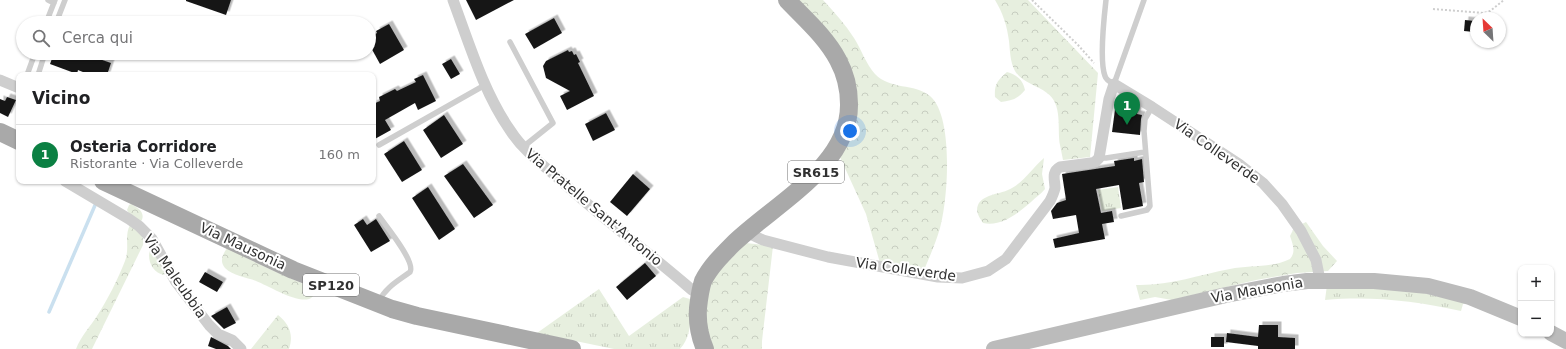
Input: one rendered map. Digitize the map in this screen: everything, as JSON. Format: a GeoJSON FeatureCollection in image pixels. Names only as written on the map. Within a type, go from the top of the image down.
{"type":"FeatureCollection","features":[{"type":"Feature","properties":{"kind":"main road","name":"SR615"},"geometry":{"type":"LineString","coordinates":[[705,349],[699,334],[698,324],[700,293],[703,282],[712,267],[727,249],[821,167],[838,146],[844,132],[848,116],[848,88],[839,61],[820,34],[787,0]]}},
{"type":"Feature","properties":{"kind":"main road"},"geometry":{"type":"LineString","coordinates":[[0,132],[16,140]]}},
{"type":"Feature","properties":{"kind":"main road","name":"Via Mausonia"},"geometry":{"type":"LineString","coordinates":[[109,184],[293,270],[378,304],[417,316],[572,349]]}},
{"type":"Feature","properties":{"kind":"main road","name":"Via Mausonia"},"geometry":{"type":"LineString","coordinates":[[994,349],[1226,294],[1283,284],[1320,280],[1374,281],[1428,286],[1470,297],[1518,317]]}},
{"type":"Feature","properties":{"kind":"main road","name":"SR615"},"geometry":{"type":"LineString","coordinates":[[692,349],[698,324]]}},
{"type":"Feature","properties":{"kind":"street","name":"Via Pratelle Sant'Antonio"},"geometry":{"type":"LineString","coordinates":[[453,0],[486,85],[509,129],[524,147],[570,190],[684,284],[692,290],[700,293]]}},
{"type":"Feature","properties":{"kind":"street"},"geometry":{"type":"LineString","coordinates":[[0,80],[16,87]]}},
{"type":"Feature","properties":{"kind":"street","name":"Via Colleverde"},"geometry":{"type":"LineString","coordinates":[[1114,84],[1152,106],[1239,164],[1267,186],[1301,231],[1314,256],[1320,280]]}},
{"type":"Feature","properties":{"kind":"street"},"geometry":{"type":"LineString","coordinates":[[1099,158],[1109,99],[1114,84]]}},
{"type":"Feature","properties":{"kind":"street","name":"Via Colleverde"},"geometry":{"type":"LineString","coordinates":[[746,232],[768,241],[832,258],[944,278],[971,276],[994,268],[1012,253],[1051,199],[1054,192],[1054,173],[1056,169],[1060,167],[1091,163],[1097,161],[1099,158]]}},
{"type":"Feature","properties":{"kind":"street","name":"Via Maleubbia"},"geometry":{"type":"LineString","coordinates":[[70,184],[139,226],[152,239],[176,282],[209,325],[218,334],[232,340],[241,349]]}},
{"type":"Feature","properties":{"kind":"lane"},"geometry":{"type":"LineString","coordinates":[[59,16],[65,0]]}},
{"type":"Feature","properties":{"kind":"lane"},"geometry":{"type":"LineString","coordinates":[[1105,77],[1103,44],[1106,0]]}},
{"type":"Feature","properties":{"kind":"lane"},"geometry":{"type":"LineString","coordinates":[[1114,84],[1144,0]]}},
{"type":"Feature","properties":{"kind":"lane"},"geometry":{"type":"LineString","coordinates":[[48,16],[52,1]]}},
{"type":"Feature","properties":{"kind":"lane"},"geometry":{"type":"LineString","coordinates":[[510,42],[553,123],[524,147]]}},
{"type":"Feature","properties":{"kind":"lane"},"geometry":{"type":"LineString","coordinates":[[28,72],[32,60]]}},
{"type":"Feature","properties":{"kind":"lane"},"geometry":{"type":"LineString","coordinates":[[39,72],[43,60]]}},
{"type":"Feature","properties":{"kind":"lane","name":"Via Colleverde"},"geometry":{"type":"LineString","coordinates":[[1105,77],[1114,84]]}},
{"type":"Feature","properties":{"kind":"lane"},"geometry":{"type":"LineString","coordinates":[[379,145],[486,85]]}},
{"type":"Feature","properties":{"kind":"lane"},"geometry":{"type":"LineString","coordinates":[[1121,216],[1146,210],[1150,207],[1144,125],[1152,106]]}},
{"type":"Feature","properties":{"kind":"lane"},"geometry":{"type":"LineString","coordinates":[[1099,158],[1145,152]]}},
{"type":"Feature","properties":{"kind":"lane"},"geometry":{"type":"LineString","coordinates":[[378,304],[385,292],[412,269],[412,265],[404,251],[379,216]]}},
{"type":"Feature","properties":{"kind":"path"},"geometry":{"type":"LineString","coordinates":[[1032,0],[1078,45],[1105,77]]}},
{"type":"Feature","properties":{"kind":"path"},"geometry":{"type":"LineString","coordinates":[[1433,9],[1484,13],[1490,11],[1504,0]]}},
{"type":"Feature","properties":{"kind":"green space"},"geometry":{"type":"Polygon","coordinates":[[[798,0],[823,0],[851,33],[875,74],[881,79],[895,85],[917,89],[924,92],[930,96],[938,106],[943,121],[946,139],[947,179],[940,228],[924,270],[880,263],[866,214],[839,155],[855,112],[798,0]]]}},
{"type":"Feature","properties":{"kind":"green space"},"geometry":{"type":"Polygon","coordinates":[[[995,0],[1028,0],[1098,73],[1090,157],[1063,160],[1055,104],[1047,93],[1026,81],[1015,71],[1011,60],[1006,25],[995,0]]]}},
{"type":"Feature","properties":{"kind":"green space"},"geometry":{"type":"Polygon","coordinates":[[[1007,72],[1019,78],[1023,83],[1025,90],[1020,96],[1014,99],[1001,102],[995,97],[995,89],[999,80],[1007,72]]]}},
{"type":"Feature","properties":{"kind":"green space"},"geometry":{"type":"Polygon","coordinates":[[[1044,158],[1042,174],[1045,189],[1031,202],[1009,218],[997,223],[983,223],[977,210],[980,202],[987,197],[1008,190],[1019,184],[1044,158]]]}},
{"type":"Feature","properties":{"kind":"green space"},"geometry":{"type":"Polygon","coordinates":[[[1118,187],[1121,208],[1102,211],[1098,190],[1118,187]]]}},
{"type":"Feature","properties":{"kind":"green space"},"geometry":{"type":"Polygon","coordinates":[[[131,204],[137,207],[142,214],[143,217],[140,223],[127,210],[131,204]]]}},
{"type":"Feature","properties":{"kind":"green space"},"geometry":{"type":"Polygon","coordinates":[[[1306,222],[1323,246],[1337,261],[1328,271],[1297,273],[1256,280],[1172,300],[1155,297],[1140,300],[1136,285],[1172,282],[1230,269],[1276,264],[1290,259],[1293,254],[1293,245],[1290,236],[1294,228],[1306,222]]]}},
{"type":"Feature","properties":{"kind":"green space"},"geometry":{"type":"Polygon","coordinates":[[[130,225],[142,235],[143,245],[92,349],[76,349],[105,303],[119,275],[125,261],[127,251],[127,233],[130,225]]]}},
{"type":"Feature","properties":{"kind":"green space"},"geometry":{"type":"Polygon","coordinates":[[[746,243],[773,246],[762,349],[711,349],[703,324],[711,279],[746,243]]]}},
{"type":"Feature","properties":{"kind":"green space"},"geometry":{"type":"Polygon","coordinates":[[[152,246],[166,273],[164,275],[159,274],[150,264],[149,254],[152,246]]]}},
{"type":"Feature","properties":{"kind":"green space"},"geometry":{"type":"Polygon","coordinates":[[[227,248],[317,290],[309,299],[297,299],[256,281],[232,273],[225,268],[222,263],[223,255],[227,248]]]}},
{"type":"Feature","properties":{"kind":"green space"},"geometry":{"type":"Polygon","coordinates":[[[1327,285],[1419,292],[1467,303],[1463,304],[1461,311],[1427,304],[1393,300],[1325,300],[1327,285]]]}},
{"type":"Feature","properties":{"kind":"green space"},"geometry":{"type":"Polygon","coordinates":[[[599,289],[629,336],[683,297],[690,299],[689,332],[680,349],[614,349],[537,333],[599,289]]]}},
{"type":"Feature","properties":{"kind":"green space"},"geometry":{"type":"Polygon","coordinates":[[[278,315],[290,330],[291,339],[289,349],[251,349],[278,315]]]}},
{"type":"Feature","properties":{"kind":"building"},"geometry":{"type":"Polygon","coordinates":[[[186,0],[231,0],[226,15],[186,0]]]}},
{"type":"Feature","properties":{"kind":"building"},"geometry":{"type":"Polygon","coordinates":[[[466,0],[514,0],[476,20],[466,0]]]}},
{"type":"Feature","properties":{"kind":"building"},"geometry":{"type":"Polygon","coordinates":[[[554,18],[562,33],[534,49],[525,34],[554,18]]]}},
{"type":"Feature","properties":{"kind":"building"},"geometry":{"type":"Polygon","coordinates":[[[1465,20],[1470,20],[1470,32],[1464,31],[1465,20]]]}},
{"type":"Feature","properties":{"kind":"building"},"geometry":{"type":"Polygon","coordinates":[[[389,24],[404,50],[380,64],[376,57],[376,31],[389,24]]]}},
{"type":"Feature","properties":{"kind":"building"},"geometry":{"type":"Polygon","coordinates":[[[568,50],[569,52],[572,51],[574,55],[576,54],[580,62],[578,63],[594,96],[567,110],[560,96],[570,91],[546,78],[543,66],[546,61],[568,50]]]}},
{"type":"Feature","properties":{"kind":"building"},"geometry":{"type":"Polygon","coordinates":[[[451,59],[460,74],[451,79],[442,64],[451,59]]]}},
{"type":"Feature","properties":{"kind":"building"},"geometry":{"type":"Polygon","coordinates":[[[51,60],[102,60],[111,63],[108,72],[83,72],[78,70],[78,72],[72,72],[50,64],[51,60]]]}},
{"type":"Feature","properties":{"kind":"building"},"geometry":{"type":"Polygon","coordinates":[[[423,75],[436,101],[418,110],[415,103],[385,120],[391,130],[376,138],[376,103],[380,101],[379,97],[395,89],[397,91],[416,82],[414,79],[423,75]]]}},
{"type":"Feature","properties":{"kind":"building"},"geometry":{"type":"Polygon","coordinates":[[[7,97],[16,100],[8,117],[0,113],[0,99],[5,101],[7,97]]]}},
{"type":"Feature","properties":{"kind":"building"},"geometry":{"type":"Polygon","coordinates":[[[1116,102],[1134,104],[1138,106],[1137,114],[1142,115],[1140,135],[1112,132],[1116,102]]]}},
{"type":"Feature","properties":{"kind":"building"},"geometry":{"type":"Polygon","coordinates":[[[606,113],[615,130],[593,141],[585,124],[606,113]]]}},
{"type":"Feature","properties":{"kind":"building"},"geometry":{"type":"Polygon","coordinates":[[[444,115],[463,144],[441,158],[423,130],[444,115]]]}},
{"type":"Feature","properties":{"kind":"building"},"geometry":{"type":"Polygon","coordinates":[[[404,141],[422,170],[402,182],[384,154],[404,141]]]}},
{"type":"Feature","properties":{"kind":"building"},"geometry":{"type":"Polygon","coordinates":[[[1134,158],[1134,161],[1142,159],[1144,182],[1139,183],[1143,206],[1123,210],[1119,185],[1096,189],[1101,213],[1112,211],[1114,222],[1102,224],[1105,239],[1055,248],[1053,239],[1079,233],[1076,215],[1053,219],[1051,211],[1057,203],[1066,200],[1062,174],[1115,166],[1114,161],[1134,158]]]}},
{"type":"Feature","properties":{"kind":"building"},"geometry":{"type":"Polygon","coordinates":[[[463,164],[493,205],[474,218],[444,176],[463,164]]]}},
{"type":"Feature","properties":{"kind":"building"},"geometry":{"type":"Polygon","coordinates":[[[633,174],[650,189],[627,216],[610,202],[633,174]]]}},
{"type":"Feature","properties":{"kind":"building"},"geometry":{"type":"Polygon","coordinates":[[[428,187],[455,229],[439,240],[412,198],[428,187]]]}},
{"type":"Feature","properties":{"kind":"building"},"geometry":{"type":"Polygon","coordinates":[[[363,219],[367,225],[376,219],[390,241],[371,252],[354,225],[363,219]]]}},
{"type":"Feature","properties":{"kind":"building"},"geometry":{"type":"Polygon","coordinates":[[[645,263],[656,276],[627,300],[616,287],[645,263]]]}},
{"type":"Feature","properties":{"kind":"building"},"geometry":{"type":"Polygon","coordinates":[[[205,272],[223,282],[217,292],[199,282],[205,272]]]}},
{"type":"Feature","properties":{"kind":"building"},"geometry":{"type":"Polygon","coordinates":[[[227,307],[236,323],[224,329],[211,316],[227,307]]]}},
{"type":"Feature","properties":{"kind":"building"},"geometry":{"type":"Polygon","coordinates":[[[1259,325],[1278,325],[1278,337],[1295,338],[1295,349],[1258,349],[1258,346],[1226,342],[1227,333],[1258,337],[1259,325]]]}},
{"type":"Feature","properties":{"kind":"building"},"geometry":{"type":"Polygon","coordinates":[[[211,337],[231,349],[216,349],[208,346],[211,337]]]}},
{"type":"Feature","properties":{"kind":"building"},"geometry":{"type":"Polygon","coordinates":[[[1211,337],[1224,337],[1224,347],[1211,347],[1211,337]]]}},
{"type":"Feature","properties":{"kind":"waterway"},"geometry":{"type":"LineString","coordinates":[[49,312],[96,203]]}},
{"type":"Feature","properties":{"kind":"place","name":"Osteria Corridore"},"geometry":{"type":"Point","coordinates":[1127,125]}}]}
